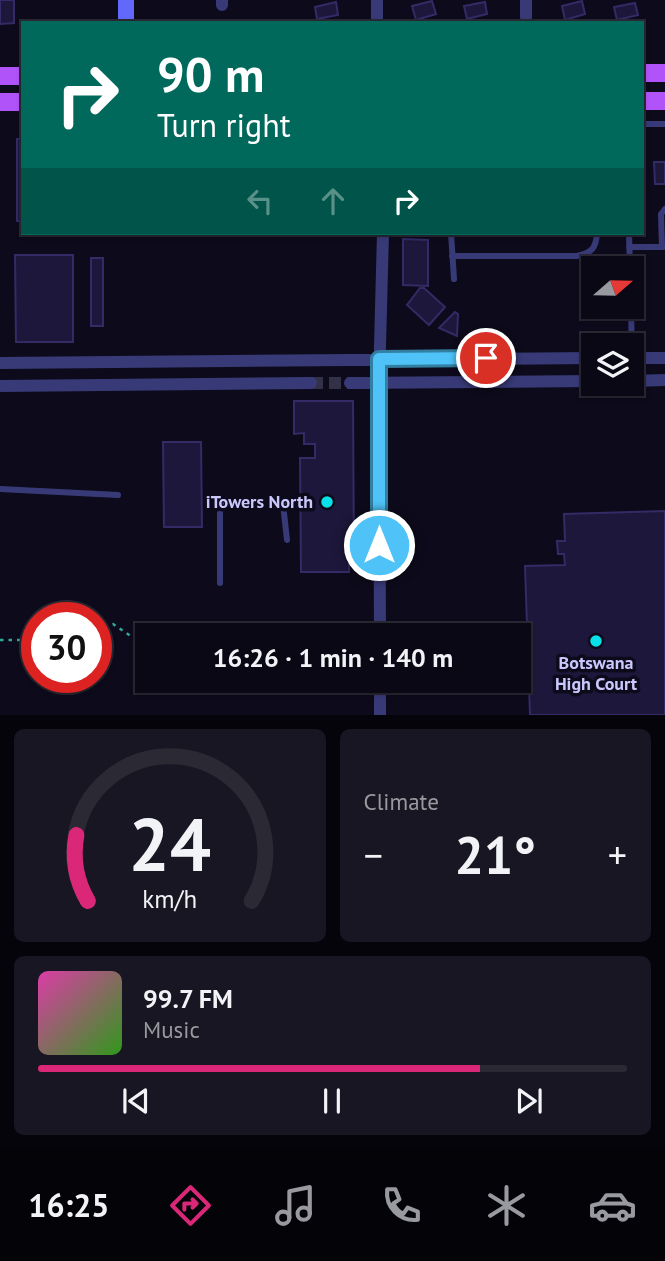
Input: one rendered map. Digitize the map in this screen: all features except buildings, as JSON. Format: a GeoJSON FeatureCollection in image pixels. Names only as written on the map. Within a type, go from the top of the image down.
{"type":"FeatureCollection","features":[{"type":"Feature","properties":{"kind":"main road"},"geometry":{"type":"LineString","coordinates":[[644,73],[665,73]]}},
{"type":"Feature","properties":{"kind":"main road"},"geometry":{"type":"LineString","coordinates":[[0,76],[21,76]]}},
{"type":"Feature","properties":{"kind":"main road"},"geometry":{"type":"LineString","coordinates":[[644,101],[665,101]]}},
{"type":"Feature","properties":{"kind":"main road"},"geometry":{"type":"LineString","coordinates":[[0,102],[21,102]]}},
{"type":"Feature","properties":{"kind":"street"},"geometry":{"type":"LineString","coordinates":[[126,0],[126,21]]}},
{"type":"Feature","properties":{"kind":"street"},"geometry":{"type":"LineString","coordinates":[[377,0],[377,18]]}},
{"type":"Feature","properties":{"kind":"street"},"geometry":{"type":"LineString","coordinates":[[526,0],[526,17]]}},
{"type":"Feature","properties":{"kind":"street"},"geometry":{"type":"LineString","coordinates":[[380,623],[379,359],[383,235]]}},
{"type":"Feature","properties":{"kind":"street"},"geometry":{"type":"LineString","coordinates":[[0,363],[581,358]]}},
{"type":"Feature","properties":{"kind":"street"},"geometry":{"type":"LineString","coordinates":[[644,358],[665,358]]}},
{"type":"Feature","properties":{"kind":"street"},"geometry":{"type":"LineString","coordinates":[[644,381],[665,380]]}},
{"type":"Feature","properties":{"kind":"street"},"geometry":{"type":"LineString","coordinates":[[350,383],[581,381]]}},
{"type":"Feature","properties":{"kind":"street"},"geometry":{"type":"LineString","coordinates":[[0,386],[311,383]]}},
{"type":"Feature","properties":{"kind":"street"},"geometry":{"type":"LineString","coordinates":[[380,693],[380,715]]}},
{"type":"Feature","properties":{"kind":"lane"},"geometry":{"type":"LineString","coordinates":[[644,124],[665,124]]}},
{"type":"Feature","properties":{"kind":"lane"},"geometry":{"type":"LineString","coordinates":[[629,247],[664,247],[661,214],[665,209]]}},
{"type":"Feature","properties":{"kind":"lane"},"geometry":{"type":"LineString","coordinates":[[451,235],[454,279]]}},
{"type":"Feature","properties":{"kind":"lane"},"geometry":{"type":"LineString","coordinates":[[452,256],[577,257],[592,251],[596,246],[597,235]]}},
{"type":"Feature","properties":{"kind":"lane"},"geometry":{"type":"LineString","coordinates":[[629,235],[629,256]]}},
{"type":"Feature","properties":{"kind":"lane"},"geometry":{"type":"LineString","coordinates":[[0,489],[118,495]]}},
{"type":"Feature","properties":{"kind":"lane"},"geometry":{"type":"LineString","coordinates":[[220,583],[220,510],[227,500],[283,504],[287,540]]}},
{"type":"Feature","properties":{"kind":"path"},"geometry":{"type":"LineString","coordinates":[[112,624],[135,639]]}},
{"type":"Feature","properties":{"kind":"path"},"geometry":{"type":"LineString","coordinates":[[0,640],[21,640]]}},
{"type":"Feature","properties":{"kind":"tunnel"},"geometry":{"type":"LineString","coordinates":[[311,383],[350,383]]}},
{"type":"Feature","properties":{"kind":"place","name":"iTowers North"},"geometry":{"type":"Point","coordinates":[327,502]}},
{"type":"Feature","properties":{"kind":"place","name":"Botswana High Court"},"geometry":{"type":"Point","coordinates":[596,641]}},
{"type":"Feature","properties":{"kind":"route"},"geometry":{"type":"LineString","coordinates":[[379,545],[379,359],[486,358]]}}]}
